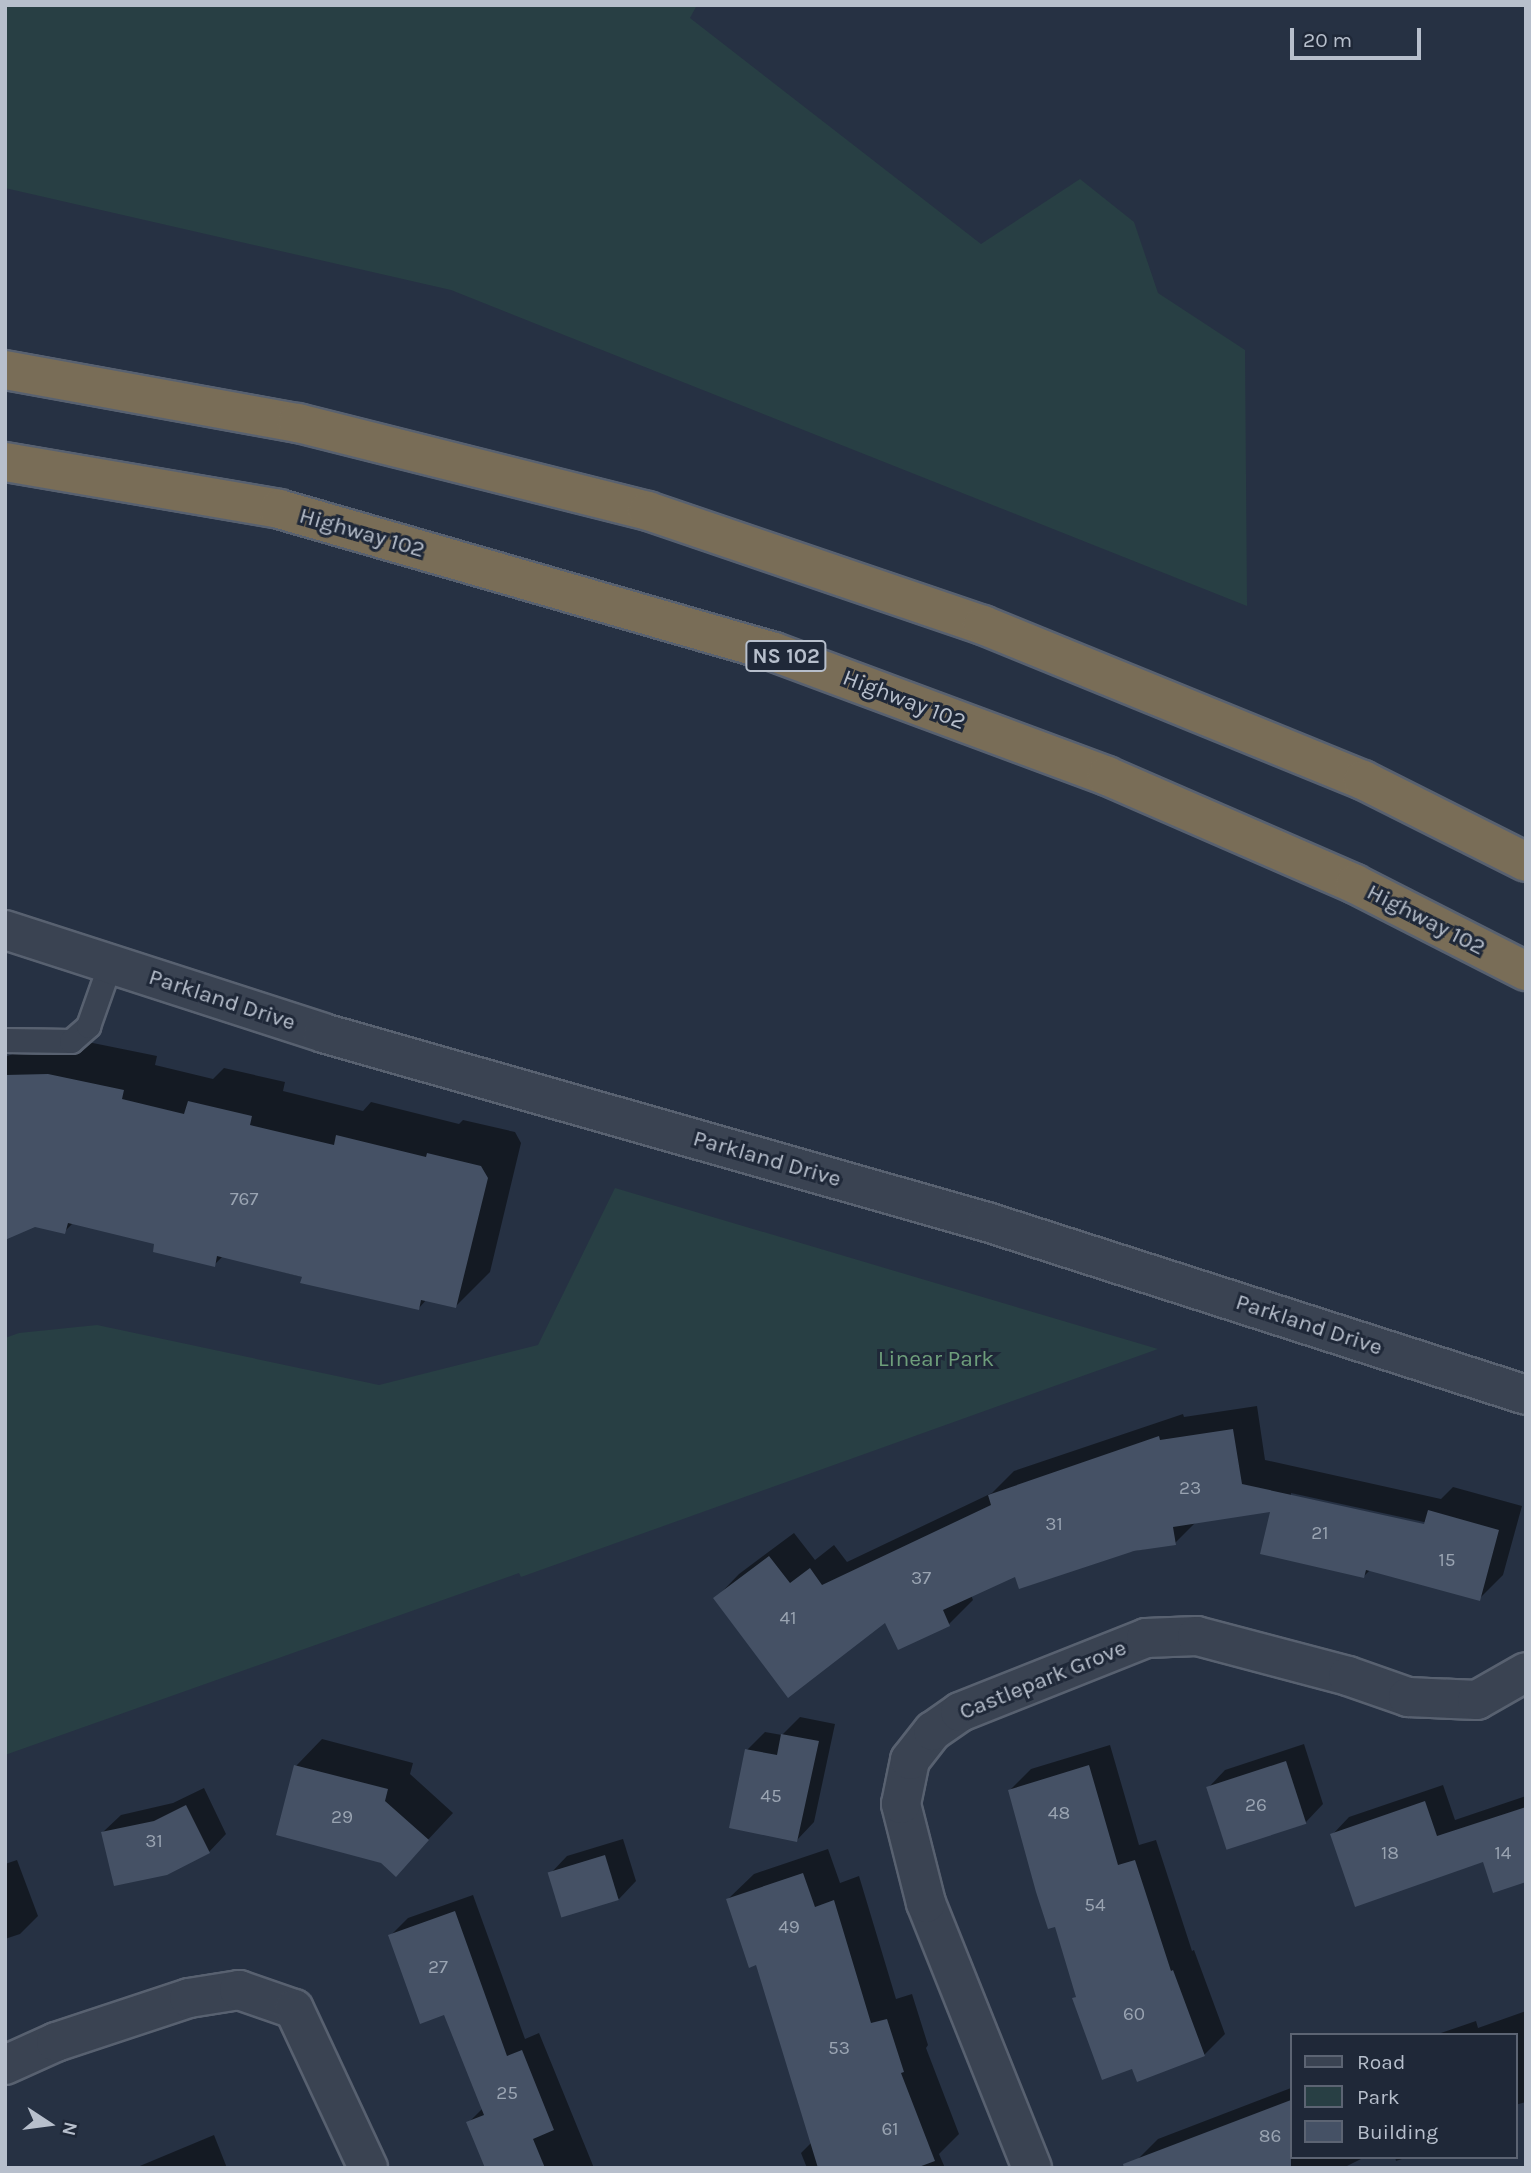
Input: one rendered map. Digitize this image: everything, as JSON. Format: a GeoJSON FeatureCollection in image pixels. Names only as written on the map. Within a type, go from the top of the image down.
{"type":"FeatureCollection","features":[{"type":"Feature","properties":{"kind":"highway"},"geometry":{"type":"LineString","coordinates":[[5,370],[298,424],[648,511],[983,625],[1363,780],[1526,862]]}},
{"type":"Feature","properties":{"kind":"highway","name":"Highway 102"},"geometry":{"type":"LineString","coordinates":[[5,462],[279,509],[774,652],[1119,782],[1355,884],[1526,971]]}},
{"type":"Feature","properties":{"kind":"street","name":"Parkland Drive"},"geometry":{"type":"LineString","coordinates":[[5,930],[323,1033],[987,1222],[1526,1395]]}},
{"type":"Feature","properties":{"kind":"street","name":"Castlepark Grove"},"geometry":{"type":"LineString","coordinates":[[1032,2168],[926,1903],[901,1804],[910,1760],[933,1731],[960,1712],[1146,1638],[1197,1636],[1348,1676],[1408,1697],[1477,1700],[1526,1672]]}},
{"type":"Feature","properties":{"kind":"street"},"geometry":{"type":"LineString","coordinates":[[5,2065],[56,2042],[189,1998],[239,1990],[293,2009],[368,2168]]}},
{"type":"Feature","properties":{"kind":"lane"},"geometry":{"type":"LineString","coordinates":[[5,1040],[71,1041],[88,1026],[110,964]]}},
{"type":"Feature","properties":{"kind":"green space"},"geometry":{"type":"Polygon","coordinates":[[[5,5],[697,5],[690,18],[981,244],[1080,179],[1134,222],[1158,293],[1245,350],[1247,606],[451,290],[5,188],[5,5]]]}},
{"type":"Feature","properties":{"kind":"green space","name":"Linear Park"},"geometry":{"type":"Polygon","coordinates":[[[615,1188],[1158,1349],[521,1577],[519,1573],[5,1755],[5,1338],[19,1333],[97,1325],[379,1385],[538,1345],[615,1188]]]}},
{"type":"Feature","properties":{"kind":"building"},"geometry":{"type":"Polygon","coordinates":[[[48,1074],[124,1090],[122,1099],[184,1114],[188,1101],[252,1116],[250,1125],[334,1145],[336,1135],[426,1157],[427,1153],[481,1166],[488,1178],[456,1308],[421,1300],[419,1310],[300,1283],[302,1277],[217,1256],[215,1267],[153,1252],[154,1244],[68,1223],[65,1234],[35,1227],[5,1240],[5,1075],[48,1074]]]}},
{"type":"Feature","properties":{"kind":"building"},"geometry":{"type":"Polygon","coordinates":[[[1233,1429],[1242,1484],[1424,1524],[1428,1510],[1499,1530],[1480,1601],[1366,1570],[1364,1578],[1260,1554],[1270,1512],[1173,1527],[1176,1545],[1134,1551],[1019,1589],[1015,1577],[943,1610],[950,1626],[898,1650],[885,1623],[788,1698],[713,1598],[769,1556],[790,1583],[810,1568],[822,1585],[991,1505],[988,1495],[1159,1436],[1160,1440],[1233,1429]]]}},
{"type":"Feature","properties":{"kind":"building"},"geometry":{"type":"Polygon","coordinates":[[[781,1734],[819,1741],[797,1842],[729,1828],[745,1749],[777,1755],[781,1734]]]}},
{"type":"Feature","properties":{"kind":"building"},"geometry":{"type":"Polygon","coordinates":[[[1286,1761],[1306,1824],[1227,1850],[1206,1787],[1286,1761]]]}},
{"type":"Feature","properties":{"kind":"building"},"geometry":{"type":"Polygon","coordinates":[[[294,1765],[388,1789],[385,1801],[429,1840],[396,1877],[381,1863],[276,1835],[294,1765]]]}},
{"type":"Feature","properties":{"kind":"building"},"geometry":{"type":"Polygon","coordinates":[[[1089,1765],[1118,1865],[1135,1860],[1171,1971],[1173,1970],[1205,2056],[1137,2082],[1132,2069],[1102,2080],[1072,1998],[1076,1997],[1055,1927],[1048,1929],[1036,1892],[1008,1790],[1089,1765]]]}},
{"type":"Feature","properties":{"kind":"building"},"geometry":{"type":"Polygon","coordinates":[[[1425,1801],[1437,1836],[1526,1807],[1526,1882],[1493,1893],[1483,1862],[1355,1907],[1330,1834],[1425,1801]]]}},
{"type":"Feature","properties":{"kind":"building"},"geometry":{"type":"Polygon","coordinates":[[[186,1805],[210,1853],[167,1875],[114,1886],[101,1832],[154,1821],[186,1805]]]}},
{"type":"Feature","properties":{"kind":"building"},"geometry":{"type":"Polygon","coordinates":[[[605,1855],[619,1900],[561,1917],[548,1873],[605,1855]]]}},
{"type":"Feature","properties":{"kind":"building"},"geometry":{"type":"Polygon","coordinates":[[[803,1873],[815,1907],[834,1900],[871,2023],[887,2019],[904,2072],[901,2073],[935,2161],[916,2168],[818,2168],[756,1965],[749,1968],[726,1899],[803,1873]]]}},
{"type":"Feature","properties":{"kind":"building"},"geometry":{"type":"Polygon","coordinates":[[[455,1911],[507,2056],[522,2050],[554,2130],[533,2139],[545,2168],[485,2168],[466,2122],[484,2115],[444,2015],[420,2024],[388,1935],[455,1911]]]}},
{"type":"Feature","properties":{"kind":"building"},"geometry":{"type":"Polygon","coordinates":[[[1290,2100],[1291,2168],[1124,2168],[1123,2164],[1290,2100]]]}}]}
